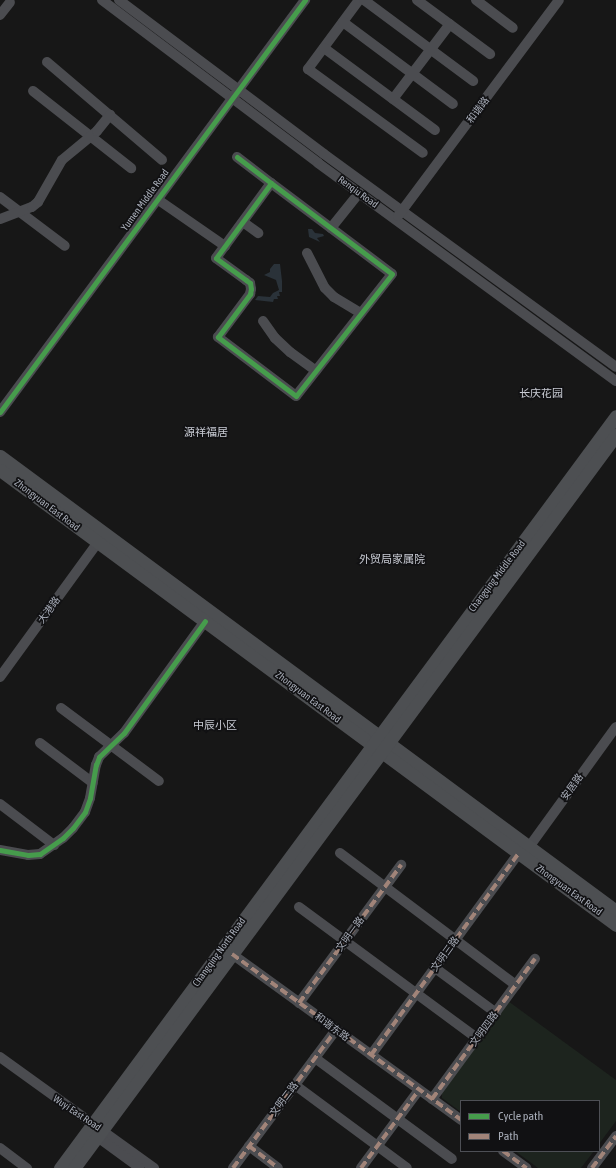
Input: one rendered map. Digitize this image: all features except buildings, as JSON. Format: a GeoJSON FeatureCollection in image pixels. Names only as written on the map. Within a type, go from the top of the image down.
{"type":"FeatureCollection","features":[{"type":"Feature","properties":{"kind":"main road","name":"Changqing Middle Road"},"geometry":{"type":"LineString","coordinates":[[380,744],[616,416]]}},
{"type":"Feature","properties":{"kind":"main road","name":"Changqing Middle Road"},"geometry":{"type":"LineString","coordinates":[[380,744],[616,434]]}},
{"type":"Feature","properties":{"kind":"main road","name":"Zhongyuan East Road"},"geometry":{"type":"LineString","coordinates":[[0,456],[380,744],[524,850],[616,911]]}},
{"type":"Feature","properties":{"kind":"main road","name":"Zhongyuan East Road"},"geometry":{"type":"LineString","coordinates":[[0,470],[205,621],[380,744]]}},
{"type":"Feature","properties":{"kind":"main road","name":"Changqing North Road"},"geometry":{"type":"LineString","coordinates":[[60,1168],[95,1130],[232,954],[380,744]]}},
{"type":"Feature","properties":{"kind":"main road","name":"Changqing North Road"},"geometry":{"type":"LineString","coordinates":[[74,1168],[95,1130],[380,744]]}},
{"type":"Feature","properties":{"kind":"main road","name":"Zhongyuan East Road"},"geometry":{"type":"LineString","coordinates":[[524,850],[616,925]]}},
{"type":"Feature","properties":{"kind":"street","name":"Renqiu Road"},"geometry":{"type":"LineString","coordinates":[[102,0],[402,211],[616,367]]}},
{"type":"Feature","properties":{"kind":"street","name":"Renqiu Road"},"geometry":{"type":"LineString","coordinates":[[119,0],[359,193],[616,380]]}},
{"type":"Feature","properties":{"kind":"street","name":"Yumen Middle Road"},"geometry":{"type":"LineString","coordinates":[[0,412],[305,0]]}},
{"type":"Feature","properties":{"kind":"street"},"geometry":{"type":"LineString","coordinates":[[359,0],[308,69],[423,153]]}},
{"type":"Feature","properties":{"kind":"street"},"geometry":{"type":"LineString","coordinates":[[364,0],[474,81]]}},
{"type":"Feature","properties":{"kind":"street"},"geometry":{"type":"LineString","coordinates":[[417,0],[490,54]]}},
{"type":"Feature","properties":{"kind":"street"},"geometry":{"type":"LineString","coordinates":[[476,0],[513,28]]}},
{"type":"Feature","properties":{"kind":"street","name":"和谐路"},"geometry":{"type":"LineString","coordinates":[[396,220],[559,0]]}},
{"type":"Feature","properties":{"kind":"street"},"geometry":{"type":"LineString","coordinates":[[0,15],[10,2]]}},
{"type":"Feature","properties":{"kind":"street"},"geometry":{"type":"LineString","coordinates":[[343,22],[453,104]]}},
{"type":"Feature","properties":{"kind":"street"},"geometry":{"type":"LineString","coordinates":[[393,99],[450,24]]}},
{"type":"Feature","properties":{"kind":"street"},"geometry":{"type":"LineString","coordinates":[[324,48],[435,130]]}},
{"type":"Feature","properties":{"kind":"street"},"geometry":{"type":"LineString","coordinates":[[47,62],[162,160]]}},
{"type":"Feature","properties":{"kind":"street"},"geometry":{"type":"LineString","coordinates":[[33,91],[130,168]]}},
{"type":"Feature","properties":{"kind":"street"},"geometry":{"type":"LineString","coordinates":[[0,219],[32,207],[38,202],[62,160],[97,131],[110,115]]}},
{"type":"Feature","properties":{"kind":"street"},"geometry":{"type":"LineString","coordinates":[[237,157],[392,274],[296,396],[218,337],[250,294],[251,289],[250,284],[246,280],[216,258],[271,183]]}},
{"type":"Feature","properties":{"kind":"street"},"geometry":{"type":"LineString","coordinates":[[331,228],[359,193]]}},
{"type":"Feature","properties":{"kind":"street"},"geometry":{"type":"LineString","coordinates":[[0,197],[65,246]]}},
{"type":"Feature","properties":{"kind":"street"},"geometry":{"type":"LineString","coordinates":[[157,199],[225,246]]}},
{"type":"Feature","properties":{"kind":"street"},"geometry":{"type":"LineString","coordinates":[[243,222],[258,234]]}},
{"type":"Feature","properties":{"kind":"street"},"geometry":{"type":"LineString","coordinates":[[307,253],[325,288],[334,297],[362,313]]}},
{"type":"Feature","properties":{"kind":"street"},"geometry":{"type":"LineString","coordinates":[[263,321],[275,338],[290,352],[316,371]]}},
{"type":"Feature","properties":{"kind":"street","name":"大港路"},"geometry":{"type":"LineString","coordinates":[[0,677],[98,542]]}},
{"type":"Feature","properties":{"kind":"street"},"geometry":{"type":"LineString","coordinates":[[0,850],[28,855],[40,854],[68,833],[81,818],[90,798],[96,765],[99,757],[124,733],[205,621]]}},
{"type":"Feature","properties":{"kind":"street"},"geometry":{"type":"LineString","coordinates":[[61,708],[159,781]]}},
{"type":"Feature","properties":{"kind":"street","name":"安居路"},"geometry":{"type":"LineString","coordinates":[[524,850],[616,727]]}},
{"type":"Feature","properties":{"kind":"street"},"geometry":{"type":"LineString","coordinates":[[40,743],[93,782]]}},
{"type":"Feature","properties":{"kind":"street"},"geometry":{"type":"LineString","coordinates":[[0,804],[54,844]]}},
{"type":"Feature","properties":{"kind":"street","name":"文明三路"},"geometry":{"type":"LineString","coordinates":[[372,1055],[435,968],[524,850]]}},
{"type":"Feature","properties":{"kind":"street"},"geometry":{"type":"LineString","coordinates":[[340,853],[516,985]]}},
{"type":"Feature","properties":{"kind":"street","name":"文明一路"},"geometry":{"type":"LineString","coordinates":[[300,1003],[401,865]]}},
{"type":"Feature","properties":{"kind":"street"},"geometry":{"type":"LineString","coordinates":[[299,907],[477,1038]]}},
{"type":"Feature","properties":{"kind":"street","name":"和谐东路"},"geometry":{"type":"LineString","coordinates":[[232,954],[460,1119]]}},
{"type":"Feature","properties":{"kind":"street","name":"文明四路"},"geometry":{"type":"LineString","coordinates":[[432,1099],[535,959]]}},
{"type":"Feature","properties":{"kind":"street"},"geometry":{"type":"LineString","coordinates":[[435,968],[496,1012]]}},
{"type":"Feature","properties":{"kind":"street","name":"文明二路"},"geometry":{"type":"LineString","coordinates":[[233,1168],[336,1030]]}},
{"type":"Feature","properties":{"kind":"street","name":"Wuyi East Road"},"geometry":{"type":"LineString","coordinates":[[0,1057],[86,1120],[95,1130],[140,1168]]}},
{"type":"Feature","properties":{"kind":"street"},"geometry":{"type":"LineString","coordinates":[[315,1058],[452,1159]]}},
{"type":"Feature","properties":{"kind":"street","name":"Wuyi East Road"},"geometry":{"type":"LineString","coordinates":[[0,1065],[95,1130],[154,1168]]}},
{"type":"Feature","properties":{"kind":"street"},"geometry":{"type":"LineString","coordinates":[[295,1085],[407,1168]]}},
{"type":"Feature","properties":{"kind":"street"},"geometry":{"type":"LineString","coordinates":[[361,1168],[419,1090]]}},
{"type":"Feature","properties":{"kind":"street"},"geometry":{"type":"LineString","coordinates":[[592,1168],[616,1136]]}},
{"type":"Feature","properties":{"kind":"street"},"geometry":{"type":"LineString","coordinates":[[249,1146],[278,1168]]}},
{"type":"Feature","properties":{"kind":"street"},"geometry":{"type":"LineString","coordinates":[[0,1148],[27,1168]]}},
{"type":"Feature","properties":{"kind":"street"},"geometry":{"type":"LineString","coordinates":[[504,1152],[526,1168]]}},
{"type":"Feature","properties":{"kind":"shaded area"},"geometry":{"type":"Polygon","coordinates":[[[308,229],[312,229],[315,233],[323,234],[324,236],[317,238],[320,242],[309,237],[308,229]]]}},
{"type":"Feature","properties":{"kind":"shaded area"},"geometry":{"type":"Polygon","coordinates":[[[274,264],[280,264],[282,292],[279,292],[280,296],[277,296],[278,299],[274,299],[273,302],[255,300],[258,296],[270,297],[273,293],[279,290],[276,280],[264,275],[270,272],[270,269],[274,264]]]}},
{"type":"Feature","properties":{"kind":"shaded area"},"geometry":{"type":"Polygon","coordinates":[[[508,1001],[616,1080],[616,1121],[600,1143],[600,1100],[460,1100],[460,1111],[442,1098],[442,1092],[508,1001]]]}},
{"type":"Feature","properties":{"kind":"shaded area"},"geometry":{"type":"Polygon","coordinates":[[[516,1152],[593,1152],[581,1168],[538,1168],[516,1152]]]}},
{"type":"Feature","properties":{"kind":"marked path"},"geometry":{"type":"LineString","coordinates":[[371,1055],[519,853]]}},
{"type":"Feature","properties":{"kind":"marked path"},"geometry":{"type":"LineString","coordinates":[[299,1003],[401,865]]}},
{"type":"Feature","properties":{"kind":"marked path"},"geometry":{"type":"LineString","coordinates":[[232,954],[460,1119]]}},
{"type":"Feature","properties":{"kind":"marked path"},"geometry":{"type":"LineString","coordinates":[[432,1099],[535,959]]}},
{"type":"Feature","properties":{"kind":"marked path"},"geometry":{"type":"LineString","coordinates":[[233,1168],[336,1030]]}},
{"type":"Feature","properties":{"kind":"marked path"},"geometry":{"type":"LineString","coordinates":[[361,1168],[419,1090]]}},
{"type":"Feature","properties":{"kind":"marked path"},"geometry":{"type":"LineString","coordinates":[[592,1168],[616,1136]]}},
{"type":"Feature","properties":{"kind":"marked path"},"geometry":{"type":"LineString","coordinates":[[249,1146],[278,1168]]}},
{"type":"Feature","properties":{"kind":"marked path"},"geometry":{"type":"LineString","coordinates":[[504,1152],[526,1168]]}},
{"type":"Feature","properties":{"kind":"cycle path"},"geometry":{"type":"LineString","coordinates":[[0,412],[305,0]]}},
{"type":"Feature","properties":{"kind":"cycle path"},"geometry":{"type":"LineString","coordinates":[[237,157],[392,274],[296,396],[218,337],[250,294],[251,289],[250,283],[216,258],[271,183]]}},
{"type":"Feature","properties":{"kind":"cycle path"},"geometry":{"type":"LineString","coordinates":[[0,850],[28,855],[40,854],[63,838],[73,828],[85,812],[90,798],[96,765],[99,757],[124,733],[205,621]]}},
{"type":"Feature","properties":{"kind":"district","name":"长庆花园"},"geometry":{"type":"Point","coordinates":[541,393]}},
{"type":"Feature","properties":{"kind":"district","name":"源祥福居"},"geometry":{"type":"Point","coordinates":[206,432]}},
{"type":"Feature","properties":{"kind":"district","name":"外贸局家属院"},"geometry":{"type":"Point","coordinates":[392,559]}},
{"type":"Feature","properties":{"kind":"district","name":"中辰小区"},"geometry":{"type":"Point","coordinates":[215,725]}}]}
